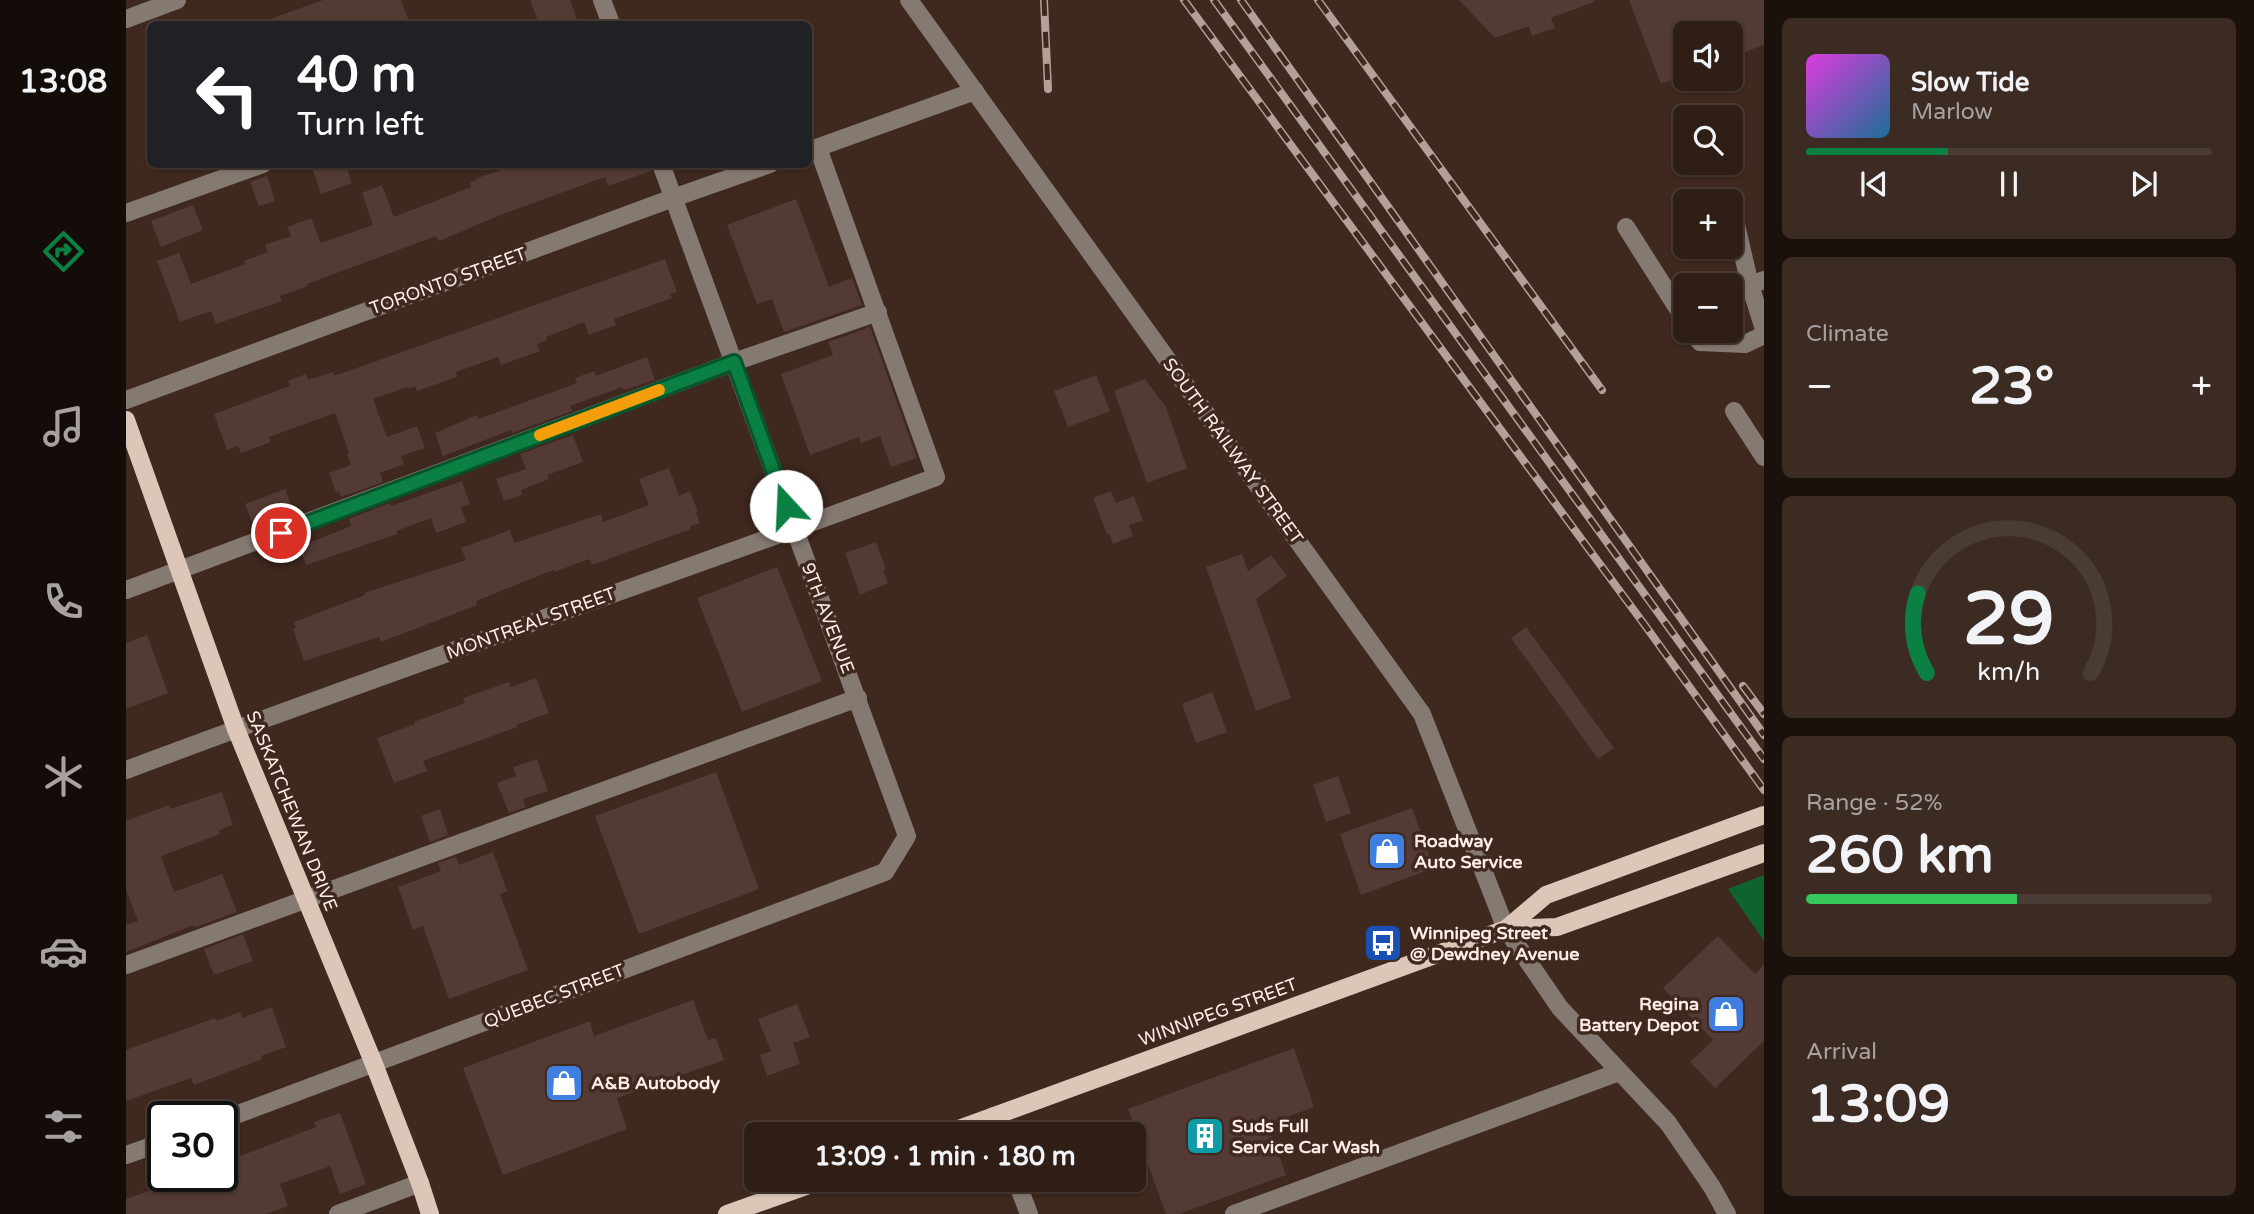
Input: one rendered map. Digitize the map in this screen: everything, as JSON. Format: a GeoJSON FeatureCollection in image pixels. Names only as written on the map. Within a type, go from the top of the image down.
{"type":"FeatureCollection","features":[{"type":"Feature","properties":{"kind":"main road","name":"SASKATCHEWAN DRIVE"},"geometry":{"type":"LineString","coordinates":[[126,420],[236,729],[374,1064],[430,1214]]}},
{"type":"Feature","properties":{"kind":"main road","name":"WINNIPEG STREET"},"geometry":{"type":"LineString","coordinates":[[1506,929],[1546,895],[1764,816]]}},
{"type":"Feature","properties":{"kind":"main road","name":"WINNIPEG STREET"},"geometry":{"type":"LineString","coordinates":[[977,1122],[1506,929],[1557,928],[1764,853]]}},
{"type":"Feature","properties":{"kind":"main road"},"geometry":{"type":"LineString","coordinates":[[727,1214],[789,1192]]}},
{"type":"Feature","properties":{"kind":"street"},"geometry":{"type":"LineString","coordinates":[[126,19],[177,0]]}},
{"type":"Feature","properties":{"kind":"street"},"geometry":{"type":"LineString","coordinates":[[601,0],[610,21]]}},
{"type":"Feature","properties":{"kind":"street","name":"SOUTH RAILWAY STREET"},"geometry":{"type":"LineString","coordinates":[[909,0],[1422,714],[1506,929],[1560,1008],[1668,1123],[1712,1187],[1727,1214]]}},
{"type":"Feature","properties":{"kind":"street"},"geometry":{"type":"LineString","coordinates":[[126,590],[734,362],[878,312],[813,150],[975,91]]}},
{"type":"Feature","properties":{"kind":"street"},"geometry":{"type":"LineString","coordinates":[[126,212],[252,168]]}},
{"type":"Feature","properties":{"kind":"street","name":"9TH AVENUE"},"geometry":{"type":"LineString","coordinates":[[662,168],[907,836],[886,872]]}},
{"type":"Feature","properties":{"kind":"street","name":"TORONTO STREET"},"geometry":{"type":"LineString","coordinates":[[126,400],[759,168]]}},
{"type":"Feature","properties":{"kind":"street"},"geometry":{"type":"LineString","coordinates":[[1626,227],[1673,301]]}},
{"type":"Feature","properties":{"kind":"street"},"geometry":{"type":"LineString","coordinates":[[1743,240],[1757,283],[1764,329]]}},
{"type":"Feature","properties":{"kind":"street","name":"MONTREAL STREET"},"geometry":{"type":"LineString","coordinates":[[126,770],[936,477],[878,312]]}},
{"type":"Feature","properties":{"kind":"street"},"geometry":{"type":"LineString","coordinates":[[1722,343],[1745,344],[1764,335]]}},
{"type":"Feature","properties":{"kind":"street"},"geometry":{"type":"LineString","coordinates":[[1734,411],[1764,457]]}},
{"type":"Feature","properties":{"kind":"street"},"geometry":{"type":"LineString","coordinates":[[126,965],[858,698]]}},
{"type":"Feature","properties":{"kind":"street","name":"QUEBEC STREET"},"geometry":{"type":"LineString","coordinates":[[238,1114],[886,872]]}},
{"type":"Feature","properties":{"kind":"street"},"geometry":{"type":"LineString","coordinates":[[1234,1214],[1619,1072]]}},
{"type":"Feature","properties":{"kind":"street"},"geometry":{"type":"LineString","coordinates":[[993,1116],[995,1122]]}},
{"type":"Feature","properties":{"kind":"street"},"geometry":{"type":"LineString","coordinates":[[126,1155],[147,1148]]}},
{"type":"Feature","properties":{"kind":"street"},"geometry":{"type":"LineString","coordinates":[[338,1214],[420,1183]]}},
{"type":"Feature","properties":{"kind":"street"},"geometry":{"type":"LineString","coordinates":[[1021,1192],[1029,1214]]}},
{"type":"Feature","properties":{"kind":"green space"},"geometry":{"type":"Polygon","coordinates":[[[1764,875],[1764,941],[1728,889],[1764,875]]]}},
{"type":"Feature","properties":{"kind":"building"},"geometry":{"type":"Polygon","coordinates":[[[323,0],[401,0],[409,21],[265,21],[323,0]]]}},
{"type":"Feature","properties":{"kind":"building"},"geometry":{"type":"Polygon","coordinates":[[[530,0],[570,0],[577,19],[571,21],[538,21],[530,0]]]}},
{"type":"Feature","properties":{"kind":"building"},"geometry":{"type":"Polygon","coordinates":[[[1459,0],[1594,2],[1551,18],[1555,28],[1532,36],[1529,26],[1495,38],[1459,0]]]}},
{"type":"Feature","properties":{"kind":"building"},"geometry":{"type":"Polygon","coordinates":[[[1629,0],[1764,0],[1764,45],[1743,53],[1743,21],[1673,21],[1673,80],[1661,84],[1629,0]]]}},
{"type":"Feature","properties":{"kind":"building"},"geometry":{"type":"Polygon","coordinates":[[[312,168],[346,168],[352,183],[321,194],[312,168]]]}},
{"type":"Feature","properties":{"kind":"building"},"geometry":{"type":"Polygon","coordinates":[[[507,168],[651,168],[651,171],[608,186],[605,177],[498,216],[439,241],[436,236],[307,284],[308,286],[280,296],[282,301],[216,324],[211,311],[180,322],[157,261],[179,253],[191,284],[245,264],[244,261],[268,252],[265,245],[291,236],[287,227],[311,218],[321,243],[373,225],[362,193],[382,185],[394,217],[471,187],[470,183],[507,168]]]}},
{"type":"Feature","properties":{"kind":"building"},"geometry":{"type":"Polygon","coordinates":[[[267,176],[275,201],[259,206],[250,182],[267,176]]]}},
{"type":"Feature","properties":{"kind":"building"},"geometry":{"type":"Polygon","coordinates":[[[796,199],[829,287],[852,278],[862,305],[784,332],[772,299],[757,304],[727,225],[796,199]]]}},
{"type":"Feature","properties":{"kind":"building"},"geometry":{"type":"Polygon","coordinates":[[[193,205],[203,230],[161,247],[151,221],[193,205]]]}},
{"type":"Feature","properties":{"kind":"building"},"geometry":{"type":"Polygon","coordinates":[[[665,259],[677,292],[670,294],[672,298],[614,319],[616,325],[589,335],[584,322],[546,337],[547,340],[537,344],[540,351],[501,365],[498,357],[456,372],[457,377],[417,391],[415,386],[408,389],[407,387],[373,399],[387,437],[417,426],[425,448],[401,456],[404,464],[380,473],[383,482],[341,497],[339,491],[336,492],[329,473],[351,465],[335,413],[269,437],[271,442],[241,453],[238,446],[227,450],[214,414],[290,386],[288,381],[306,374],[308,380],[333,372],[334,375],[340,374],[665,259]]]}},
{"type":"Feature","properties":{"kind":"building"},"geometry":{"type":"Polygon","coordinates":[[[870,327],[917,458],[891,467],[880,436],[861,443],[859,437],[810,455],[781,374],[833,355],[828,342],[870,327]]]}},
{"type":"Feature","properties":{"kind":"building"},"geometry":{"type":"Polygon","coordinates":[[[647,357],[655,380],[624,390],[622,387],[570,406],[572,411],[512,433],[511,430],[443,456],[435,433],[477,415],[479,419],[577,383],[575,378],[594,371],[596,376],[647,357]]]}},
{"type":"Feature","properties":{"kind":"building"},"geometry":{"type":"Polygon","coordinates":[[[1096,375],[1110,411],[1068,427],[1054,391],[1096,375]]]}},
{"type":"Feature","properties":{"kind":"building"},"geometry":{"type":"Polygon","coordinates":[[[1145,379],[1166,407],[1187,468],[1147,483],[1114,391],[1145,379]]]}},
{"type":"Feature","properties":{"kind":"building"},"geometry":{"type":"Polygon","coordinates":[[[573,435],[583,462],[547,475],[549,479],[521,490],[522,495],[504,501],[496,479],[526,469],[520,454],[573,435]]]}},
{"type":"Feature","properties":{"kind":"building"},"geometry":{"type":"Polygon","coordinates":[[[669,468],[679,496],[690,491],[698,512],[700,523],[690,526],[691,529],[592,565],[589,559],[554,572],[553,570],[476,601],[477,605],[381,642],[379,637],[304,661],[293,629],[296,628],[294,622],[365,595],[364,593],[466,560],[461,548],[510,530],[514,543],[601,514],[603,522],[649,505],[639,479],[669,468]]]}},
{"type":"Feature","properties":{"kind":"building"},"geometry":{"type":"Polygon","coordinates":[[[462,481],[470,504],[461,507],[466,522],[436,533],[431,518],[396,531],[397,534],[306,565],[299,547],[351,526],[349,519],[462,481]]]}},
{"type":"Feature","properties":{"kind":"building"},"geometry":{"type":"Polygon","coordinates":[[[285,489],[293,510],[253,525],[245,504],[285,489]]]}},
{"type":"Feature","properties":{"kind":"building"},"geometry":{"type":"Polygon","coordinates":[[[1111,491],[1116,503],[1134,496],[1143,521],[1129,525],[1133,536],[1113,544],[1093,498],[1111,491]]]}},
{"type":"Feature","properties":{"kind":"building"},"geometry":{"type":"Polygon","coordinates":[[[876,542],[888,583],[860,595],[845,553],[876,542]]]}},
{"type":"Feature","properties":{"kind":"building"},"geometry":{"type":"Polygon","coordinates":[[[1242,554],[1248,571],[1271,555],[1287,576],[1256,599],[1291,698],[1256,711],[1206,567],[1242,554]]]}},
{"type":"Feature","properties":{"kind":"building"},"geometry":{"type":"Polygon","coordinates":[[[777,567],[822,681],[742,712],[697,598],[777,567]]]}},
{"type":"Feature","properties":{"kind":"building"},"geometry":{"type":"Polygon","coordinates":[[[1526,627],[1614,748],[1598,759],[1511,638],[1526,627]]]}},
{"type":"Feature","properties":{"kind":"building"},"geometry":{"type":"Polygon","coordinates":[[[147,635],[168,693],[126,709],[126,643],[147,635]]]}},
{"type":"Feature","properties":{"kind":"building"},"geometry":{"type":"Polygon","coordinates":[[[536,678],[549,713],[423,761],[427,771],[394,783],[377,738],[465,703],[463,698],[509,682],[511,687],[536,678]]]}},
{"type":"Feature","properties":{"kind":"building"},"geometry":{"type":"Polygon","coordinates":[[[1212,692],[1227,732],[1196,743],[1182,704],[1212,692]]]}},
{"type":"Feature","properties":{"kind":"building"},"geometry":{"type":"Polygon","coordinates":[[[537,759],[548,791],[523,799],[526,807],[509,813],[497,783],[516,776],[513,767],[537,759]]]}},
{"type":"Feature","properties":{"kind":"building"},"geometry":{"type":"Polygon","coordinates":[[[716,772],[759,889],[639,934],[595,816],[716,772]]]}},
{"type":"Feature","properties":{"kind":"building"},"geometry":{"type":"Polygon","coordinates":[[[1338,776],[1351,813],[1326,822],[1313,785],[1338,776]]]}},
{"type":"Feature","properties":{"kind":"building"},"geometry":{"type":"Polygon","coordinates":[[[222,792],[233,825],[219,830],[220,834],[161,856],[174,892],[222,874],[237,912],[196,927],[191,926],[126,952],[126,925],[138,921],[126,890],[126,821],[169,805],[170,809],[222,792]]]}},
{"type":"Feature","properties":{"kind":"building","name":"Roadway Auto Service"},"geometry":{"type":"Polygon","coordinates":[[[1412,808],[1434,868],[1361,895],[1340,834],[1412,808]]]}},
{"type":"Feature","properties":{"kind":"building"},"geometry":{"type":"Polygon","coordinates":[[[440,809],[448,835],[430,842],[421,816],[440,809]]]}},
{"type":"Feature","properties":{"kind":"building"},"geometry":{"type":"Polygon","coordinates":[[[493,852],[507,891],[500,894],[528,970],[449,999],[423,926],[413,930],[398,887],[441,871],[438,863],[456,857],[459,865],[493,852]]]}},
{"type":"Feature","properties":{"kind":"building"},"geometry":{"type":"Polygon","coordinates":[[[243,934],[253,961],[214,975],[204,949],[243,934]]]}},
{"type":"Feature","properties":{"kind":"building","name":"Regina Battery Depot"},"geometry":{"type":"Polygon","coordinates":[[[1718,936],[1755,974],[1764,965],[1764,1041],[1715,1088],[1690,1062],[1713,1040],[1663,988],[1718,936]]]}},
{"type":"Feature","properties":{"kind":"building","name":"A&B Autobody"},"geometry":{"type":"Polygon","coordinates":[[[693,1000],[708,1040],[716,1038],[724,1060],[617,1098],[627,1129],[503,1175],[463,1068],[590,1021],[594,1036],[693,1000]]]}},
{"type":"Feature","properties":{"kind":"building"},"geometry":{"type":"Polygon","coordinates":[[[797,1004],[810,1037],[793,1043],[800,1064],[767,1076],[760,1055],[771,1051],[758,1019],[797,1004]]]}},
{"type":"Feature","properties":{"kind":"building"},"geometry":{"type":"Polygon","coordinates":[[[272,1007],[286,1047],[194,1085],[191,1078],[126,1101],[126,1050],[215,1018],[216,1021],[240,1012],[242,1018],[272,1007]]]}},
{"type":"Feature","properties":{"kind":"building","name":"Suds Full Service Car Wash"},"geometry":{"type":"Polygon","coordinates":[[[1294,1048],[1314,1107],[1268,1124],[1286,1175],[1179,1214],[1166,1214],[1146,1159],[1146,1122],[1133,1122],[1128,1109],[1294,1048]]]}},
{"type":"Feature","properties":{"kind":"building"},"geometry":{"type":"Polygon","coordinates":[[[340,1113],[366,1184],[340,1194],[330,1166],[280,1184],[288,1206],[266,1214],[126,1214],[126,1199],[147,1192],[238,1192],[238,1157],[316,1127],[314,1122],[340,1113]]]}},
{"type":"Feature","properties":{"kind":"railway"},"geometry":{"type":"LineString","coordinates":[[1044,0],[1048,89]]}},
{"type":"Feature","properties":{"kind":"railway"},"geometry":{"type":"LineString","coordinates":[[1184,0],[1764,790]]}},
{"type":"Feature","properties":{"kind":"railway"},"geometry":{"type":"LineString","coordinates":[[1214,0],[1764,759]]}},
{"type":"Feature","properties":{"kind":"railway"},"geometry":{"type":"LineString","coordinates":[[1241,0],[1764,735]]}},
{"type":"Feature","properties":{"kind":"railway"},"geometry":{"type":"LineString","coordinates":[[1318,0],[1602,390]]}},
{"type":"Feature","properties":{"kind":"railway"},"geometry":{"type":"LineString","coordinates":[[1743,686],[1764,714]]}},
{"type":"Feature","properties":{"kind":"slow traffic"},"geometry":{"type":"LineString","coordinates":[[540,435],[659,390]]}},
{"type":"Feature","properties":{"kind":"place","name":"Roadway Auto Service"},"geometry":{"type":"Point","coordinates":[1387,851]}},
{"type":"Feature","properties":{"kind":"place","name":"Winnipeg Street @ Dewdney Avenue"},"geometry":{"type":"Point","coordinates":[1383,943]}},
{"type":"Feature","properties":{"kind":"place","name":"Regina Battery Depot"},"geometry":{"type":"Point","coordinates":[1726,1014]}},
{"type":"Feature","properties":{"kind":"place","name":"A&B Autobody"},"geometry":{"type":"Point","coordinates":[564,1083]}},
{"type":"Feature","properties":{"kind":"place","name":"Suds Full Service Car Wash"},"geometry":{"type":"Point","coordinates":[1205,1136]}},
{"type":"Feature","properties":{"kind":"route"},"geometry":{"type":"LineString","coordinates":[[281,533],[734,362],[786,506]]}}]}
